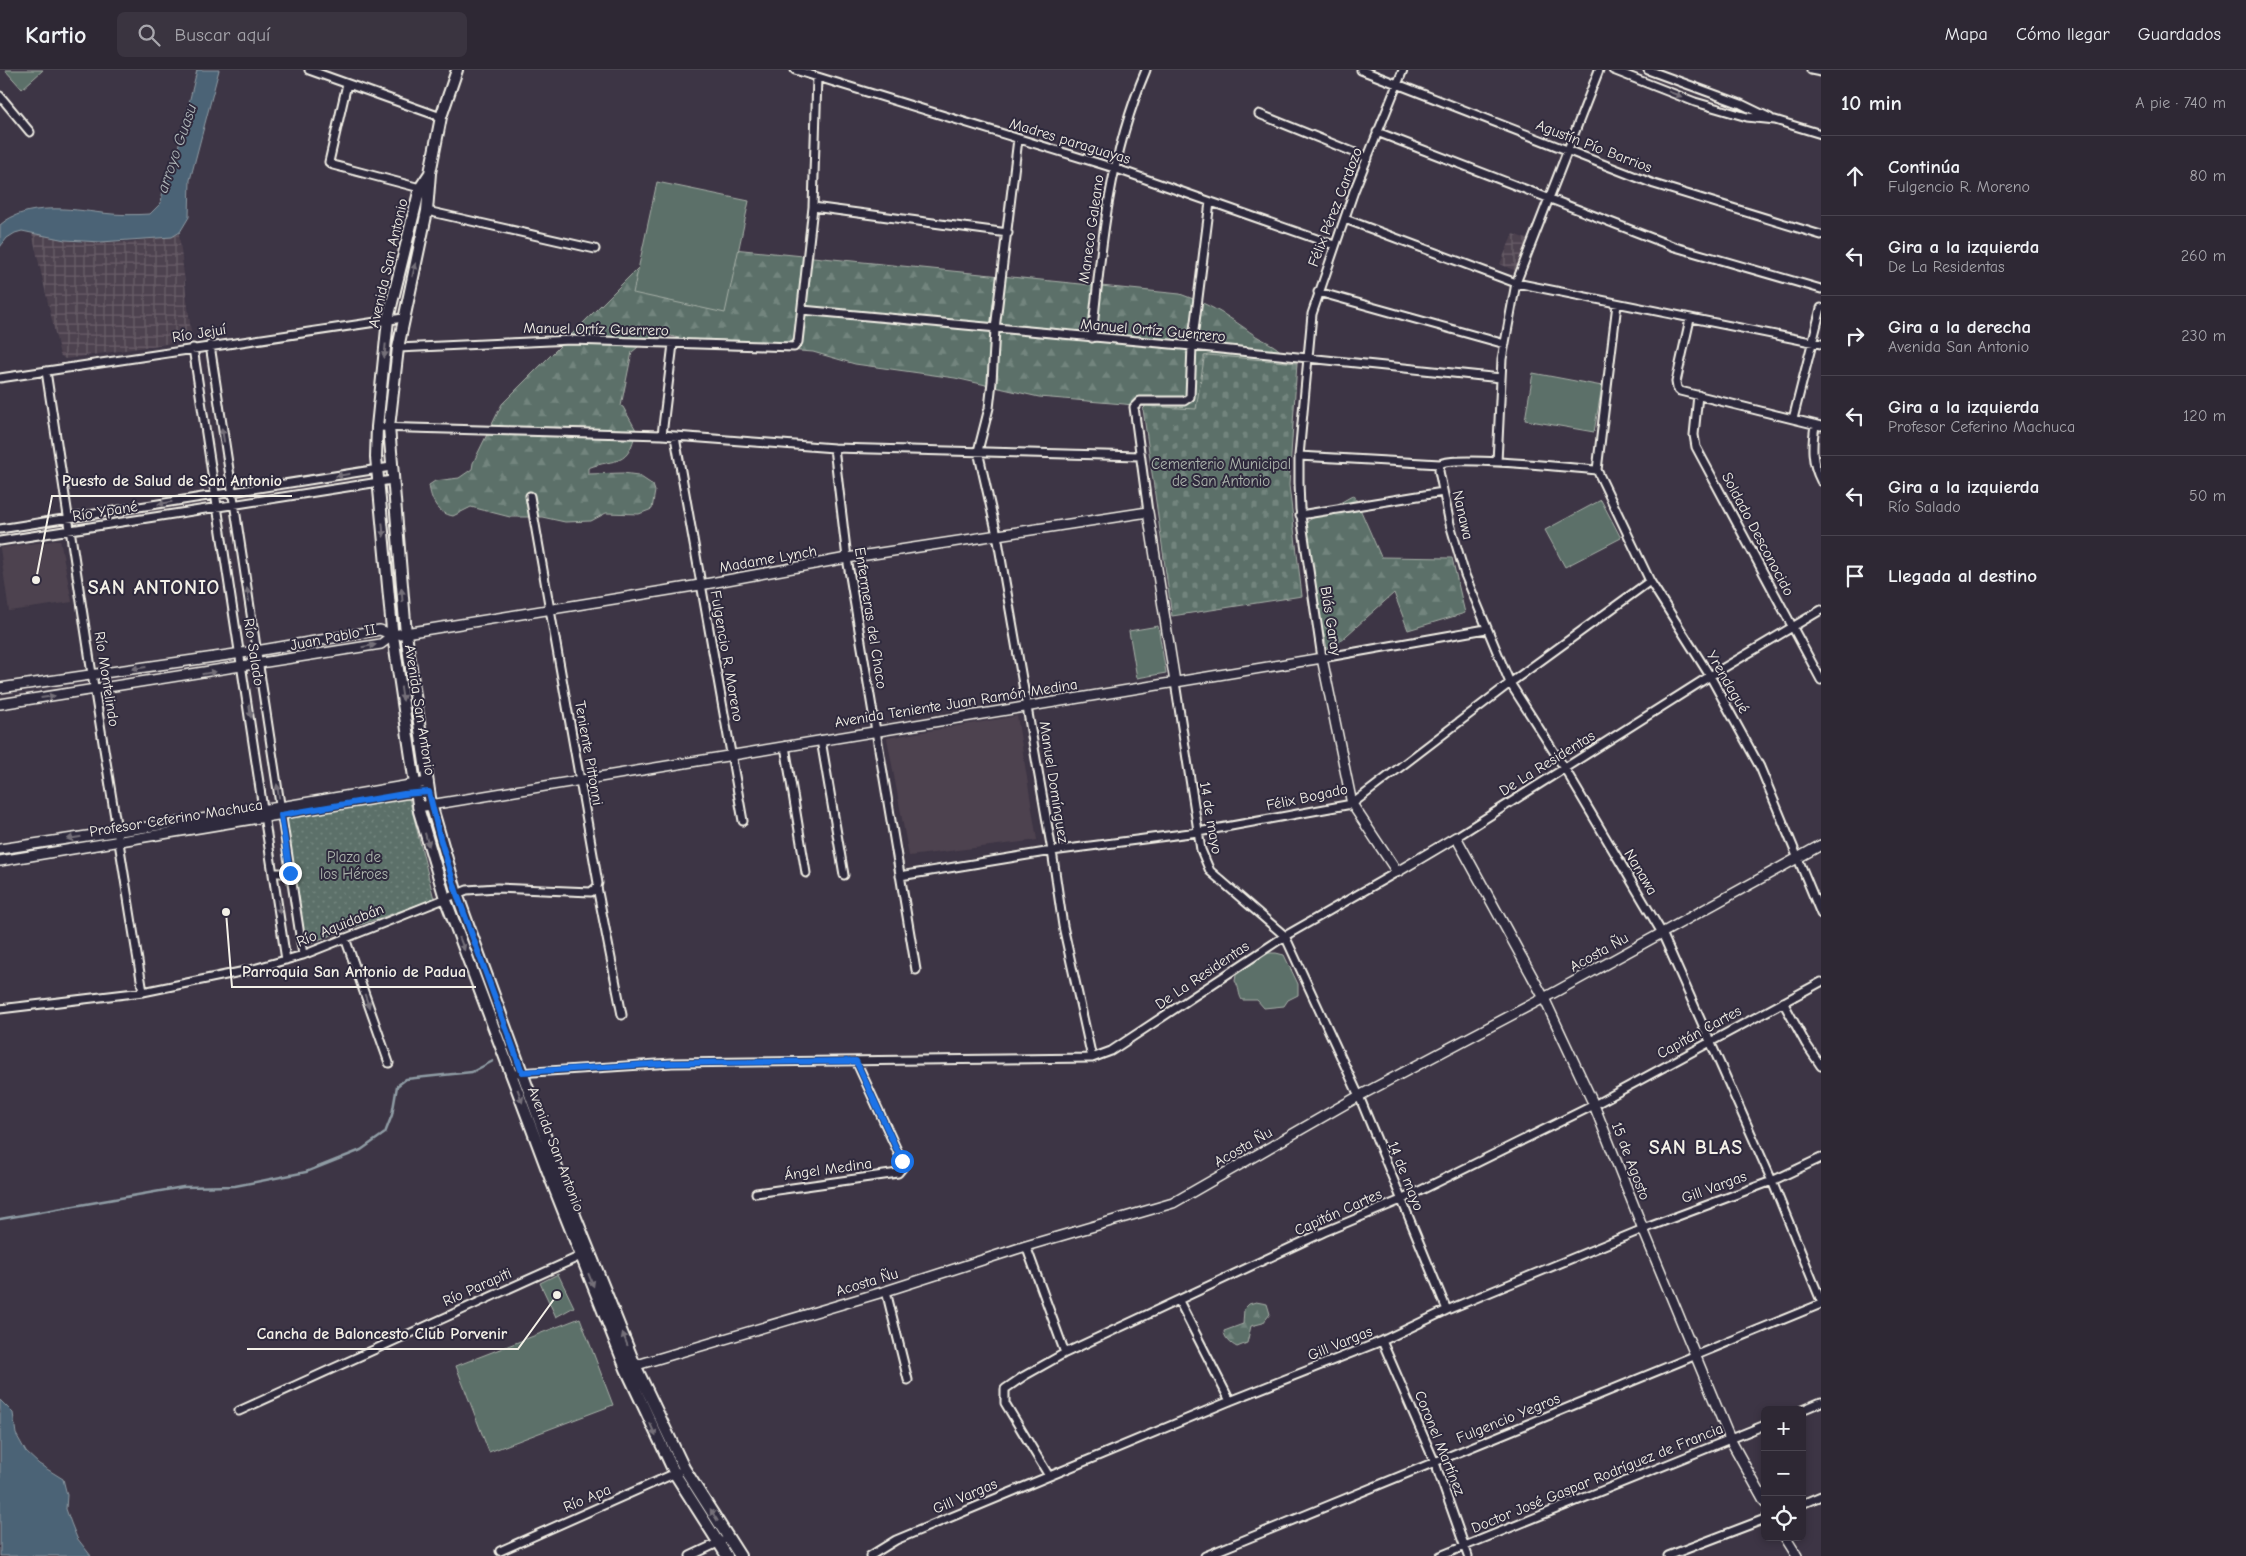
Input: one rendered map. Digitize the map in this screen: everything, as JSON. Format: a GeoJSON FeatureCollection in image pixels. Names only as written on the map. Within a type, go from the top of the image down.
{"type":"FeatureCollection","features":[{"type":"Feature","properties":{"kind":"main road","name":"Avenida San Antonio"},"geometry":{"type":"LineString","coordinates":[[457,70],[441,117],[430,173],[427,211],[398,348],[389,427],[406,634],[431,804],[457,894],[517,1073],[550,1180],[675,1474],[727,1556]]}},
{"type":"Feature","properties":{"kind":"main road","name":"Avenida San Antonio"},"geometry":{"type":"LineString","coordinates":[[430,173],[420,188],[388,319],[377,427],[378,469],[393,636],[418,807],[445,898],[590,1251],[631,1367],[684,1468],[740,1556]]}},
{"type":"Feature","properties":{"kind":"main road"},"geometry":{"type":"LineString","coordinates":[[407,724],[418,723]]}},
{"type":"Feature","properties":{"kind":"street"},"geometry":{"type":"LineString","coordinates":[[309,70],[441,117]]}},
{"type":"Feature","properties":{"kind":"street","name":"Madres paraguayas"},"geometry":{"type":"LineString","coordinates":[[794,70],[1114,168],[1334,245]]}},
{"type":"Feature","properties":{"kind":"street","name":"Maneco Galeano"},"geometry":{"type":"LineString","coordinates":[[1092,338],[1102,237],[1114,168],[1135,95],[1146,70]]}},
{"type":"Feature","properties":{"kind":"street","name":"Agustín Pío Barrios"},"geometry":{"type":"LineString","coordinates":[[1361,70],[1654,184],[1821,235]]}},
{"type":"Feature","properties":{"kind":"street","name":"Félix Pérez Cardozo"},"geometry":{"type":"LineString","coordinates":[[1307,358],[1312,314],[1318,292],[1377,132],[1403,70]]}},
{"type":"Feature","properties":{"kind":"street"},"geometry":{"type":"LineString","coordinates":[[1497,462],[1501,378],[1516,283],[1599,70]]}},
{"type":"Feature","properties":{"kind":"street"},"geometry":{"type":"LineString","coordinates":[[1613,70],[1695,102],[1747,117],[1775,120]]}},
{"type":"Feature","properties":{"kind":"street"},"geometry":{"type":"LineString","coordinates":[[1648,70],[1741,104],[1775,120],[1821,134]]}},
{"type":"Feature","properties":{"kind":"street"},"geometry":{"type":"LineString","coordinates":[[1811,70],[1821,72]]}},
{"type":"Feature","properties":{"kind":"street"},"geometry":{"type":"LineString","coordinates":[[802,310],[813,207],[817,77]]}},
{"type":"Feature","properties":{"kind":"street"},"geometry":{"type":"LineString","coordinates":[[347,84],[329,162],[333,165],[420,188]]}},
{"type":"Feature","properties":{"kind":"street"},"geometry":{"type":"LineString","coordinates":[[0,96],[30,132]]}},
{"type":"Feature","properties":{"kind":"street"},"geometry":{"type":"LineString","coordinates":[[1259,114],[1368,158]]}},
{"type":"Feature","properties":{"kind":"street"},"geometry":{"type":"LineString","coordinates":[[1377,132],[1675,247],[1821,289]]}},
{"type":"Feature","properties":{"kind":"street"},"geometry":{"type":"LineString","coordinates":[[978,451],[992,382],[995,329],[1018,139]]}},
{"type":"Feature","properties":{"kind":"street"},"geometry":{"type":"LineString","coordinates":[[1192,346],[1210,202]]}},
{"type":"Feature","properties":{"kind":"street"},"geometry":{"type":"LineString","coordinates":[[813,207],[1008,233]]}},
{"type":"Feature","properties":{"kind":"street"},"geometry":{"type":"LineString","coordinates":[[427,211],[595,248]]}},
{"type":"Feature","properties":{"kind":"street"},"geometry":{"type":"LineString","coordinates":[[1345,219],[1516,283],[1690,320],[1821,344]]}},
{"type":"Feature","properties":{"kind":"street"},"geometry":{"type":"LineString","coordinates":[[1318,292],[1505,344]]}},
{"type":"Feature","properties":{"kind":"street"},"geometry":{"type":"LineString","coordinates":[[1298,456],[1441,463],[1497,462],[1597,470],[1617,304]]}},
{"type":"Feature","properties":{"kind":"street"},"geometry":{"type":"LineString","coordinates":[[1793,419],[1821,308]]}},
{"type":"Feature","properties":{"kind":"street","name":"Manuel Ortíz Guerrero"},"geometry":{"type":"LineString","coordinates":[[398,348],[571,340],[794,348],[798,342],[802,310],[1192,346],[1501,378]]}},
{"type":"Feature","properties":{"kind":"street","name":"Río Jejuí"},"geometry":{"type":"LineString","coordinates":[[0,378],[210,345],[403,318]]}},
{"type":"Feature","properties":{"kind":"street"},"geometry":{"type":"LineString","coordinates":[[1690,320],[1676,382],[1677,388],[1818,425],[1812,448],[1815,469],[1821,481]]}},
{"type":"Feature","properties":{"kind":"street"},"geometry":{"type":"LineString","coordinates":[[662,435],[673,344]]}},
{"type":"Feature","properties":{"kind":"street","name":"Río Salado"},"geometry":{"type":"LineString","coordinates":[[210,345],[303,955]]}},
{"type":"Feature","properties":{"kind":"street","name":"14 de mayo"},"geometry":{"type":"LineString","coordinates":[[1192,346],[1188,399],[1140,401],[1135,404],[1148,512],[1201,850],[1210,871],[1285,936],[1359,1096],[1447,1310]]}},
{"type":"Feature","properties":{"kind":"street","name":"Río Salado"},"geometry":{"type":"LineString","coordinates":[[193,348],[243,667],[286,960]]}},
{"type":"Feature","properties":{"kind":"street","name":"Blás Garay"},"geometry":{"type":"LineString","coordinates":[[1307,358],[1298,456],[1300,515],[1322,658],[1352,804],[1396,872]]}},
{"type":"Feature","properties":{"kind":"street","name":"Río Montelindo"},"geometry":{"type":"LineString","coordinates":[[46,371],[72,530],[94,690],[143,992]]}},
{"type":"Feature","properties":{"kind":"street","name":"Soldado Desconocido"},"geometry":{"type":"LineString","coordinates":[[1698,395],[1694,435],[1696,447],[1821,680]]}},
{"type":"Feature","properties":{"kind":"street"},"geometry":{"type":"LineString","coordinates":[[377,427],[662,435],[834,448],[1140,456]]}},
{"type":"Feature","properties":{"kind":"street","name":"Fulgencio R. Moreno"},"geometry":{"type":"LineString","coordinates":[[675,437],[743,821]]}},
{"type":"Feature","properties":{"kind":"street","name":"Enfermeras del Chaco"},"geometry":{"type":"LineString","coordinates":[[834,448],[847,558],[874,730],[916,970]]}},
{"type":"Feature","properties":{"kind":"street","name":"Manuel Domínguez"},"geometry":{"type":"LineString","coordinates":[[978,451],[998,535],[1052,851],[1062,926],[1092,1058]]}},
{"type":"Feature","properties":{"kind":"street","name":"Nanawa"},"geometry":{"type":"LineString","coordinates":[[1441,463],[1450,524],[1465,575],[1510,683],[1662,933],[1709,1043],[1772,1181],[1821,1303]]}},
{"type":"Feature","properties":{"kind":"street","name":"Río Ypané"},"geometry":{"type":"LineString","coordinates":[[0,529],[391,468]]}},
{"type":"Feature","properties":{"kind":"street","name":"Yrendagué"},"geometry":{"type":"LineString","coordinates":[[1597,470],[1650,581],[1710,676],[1760,767],[1821,914]]}},
{"type":"Feature","properties":{"kind":"street","name":"Río Ypané"},"geometry":{"type":"LineString","coordinates":[[0,541],[392,480]]}},
{"type":"Feature","properties":{"kind":"street"},"geometry":{"type":"LineString","coordinates":[[1300,515],[1444,492]]}},
{"type":"Feature","properties":{"kind":"street","name":"Teniente Pittonni"},"geometry":{"type":"LineString","coordinates":[[530,496],[598,883],[597,887],[622,1015]]}},
{"type":"Feature","properties":{"kind":"street","name":"Madame Lynch"},"geometry":{"type":"LineString","coordinates":[[393,636],[700,585],[847,558],[1148,512]]}},
{"type":"Feature","properties":{"kind":"street","name":"Félix Bogado"},"geometry":{"type":"LineString","coordinates":[[900,876],[1052,851],[1198,832],[1352,804],[1510,683],[1650,581]]}},
{"type":"Feature","properties":{"kind":"street","name":"De La Residentas"},"geometry":{"type":"LineString","coordinates":[[517,1073],[672,1063],[1092,1058],[1112,1051],[1285,936],[1456,837],[1710,676],[1821,610]]}},
{"type":"Feature","properties":{"kind":"street","name":"Avenida Teniente Juan Ramón Medina"},"geometry":{"type":"LineString","coordinates":[[418,807],[874,730],[1322,658],[1486,629]]}},
{"type":"Feature","properties":{"kind":"street","name":"Juan Pablo II"},"geometry":{"type":"LineString","coordinates":[[0,688],[240,653],[380,630],[393,636]]}},
{"type":"Feature","properties":{"kind":"street","name":"Juan Pablo II"},"geometry":{"type":"LineString","coordinates":[[0,704],[258,665],[381,644],[393,636]]}},
{"type":"Feature","properties":{"kind":"street"},"geometry":{"type":"LineString","coordinates":[[820,740],[844,875]]}},
{"type":"Feature","properties":{"kind":"street"},"geometry":{"type":"LineString","coordinates":[[785,746],[806,873]]}},
{"type":"Feature","properties":{"kind":"street","name":"Profesor Ceferino Machuca"},"geometry":{"type":"LineString","coordinates":[[0,849],[118,836],[428,787]]}},
{"type":"Feature","properties":{"kind":"street","name":"Profesor Ceferino Machuca"},"geometry":{"type":"LineString","coordinates":[[0,861],[118,836]]}},
{"type":"Feature","properties":{"kind":"street","name":"15 de Agosto"},"geometry":{"type":"LineString","coordinates":[[1456,837],[1544,998],[1594,1105],[1730,1439],[1762,1496]]}},
{"type":"Feature","properties":{"kind":"street","name":"Acosta Ñu"},"geometry":{"type":"LineString","coordinates":[[631,1367],[1173,1203],[1359,1096],[1544,998],[1821,845]]}},
{"type":"Feature","properties":{"kind":"street"},"geometry":{"type":"LineString","coordinates":[[274,873],[290,873]]}},
{"type":"Feature","properties":{"kind":"street","name":"Río Aquidabán"},"geometry":{"type":"LineString","coordinates":[[0,1009],[143,992],[208,980],[303,955],[467,890],[497,888],[591,892],[597,887]]}},
{"type":"Feature","properties":{"kind":"street"},"geometry":{"type":"LineString","coordinates":[[345,938],[389,1064]]}},
{"type":"Feature","properties":{"kind":"street","name":"Capitán Cartes"},"geometry":{"type":"LineString","coordinates":[[1049,1476],[1005,1404],[1005,1390],[1024,1376],[1065,1353],[1324,1232],[1401,1200],[1594,1105],[1821,982]]}},
{"type":"Feature","properties":{"kind":"street"},"geometry":{"type":"LineString","coordinates":[[1783,1002],[1806,1044],[1821,1066]]}},
{"type":"Feature","properties":{"kind":"street","name":"Ángel Medina"},"geometry":{"type":"LineString","coordinates":[[756,1193],[898,1173],[902,1168],[902,1161],[856,1061]]}},
{"type":"Feature","properties":{"kind":"street","name":"Gill Vargas"},"geometry":{"type":"LineString","coordinates":[[870,1556],[896,1540],[1230,1401],[1382,1341],[1447,1310],[1643,1229],[1772,1181],[1821,1158]]}},
{"type":"Feature","properties":{"kind":"street"},"geometry":{"type":"LineString","coordinates":[[1026,1246],[1065,1353]]}},
{"type":"Feature","properties":{"kind":"street","name":"Río Parapiti"},"geometry":{"type":"LineString","coordinates":[[239,1411],[590,1251]]}},
{"type":"Feature","properties":{"kind":"street"},"geometry":{"type":"LineString","coordinates":[[886,1291],[908,1380]]}},
{"type":"Feature","properties":{"kind":"street"},"geometry":{"type":"LineString","coordinates":[[1179,1301],[1230,1401]]}},
{"type":"Feature","properties":{"kind":"street","name":"Fulgencio Yegros"},"geometry":{"type":"LineString","coordinates":[[1205,1556],[1696,1356],[1821,1303]]}},
{"type":"Feature","properties":{"kind":"street","name":"Coronel Martínez"},"geometry":{"type":"LineString","coordinates":[[1382,1341],[1435,1463],[1468,1556]]}},
{"type":"Feature","properties":{"kind":"street"},"geometry":{"type":"LineString","coordinates":[[1806,1408],[1821,1402]]}},
{"type":"Feature","properties":{"kind":"street","name":"Doctor José Gaspar Rodríguez de Francia"},"geometry":{"type":"LineString","coordinates":[[1440,1556],[1761,1427]]}},
{"type":"Feature","properties":{"kind":"street","name":"Río Apa"},"geometry":{"type":"LineString","coordinates":[[500,1550],[675,1474],[684,1468]]}},
{"type":"Feature","properties":{"kind":"street"},"geometry":{"type":"LineString","coordinates":[[1806,1502],[1821,1496]]}},
{"type":"Feature","properties":{"kind":"street"},"geometry":{"type":"LineString","coordinates":[[1668,1556],[1761,1521]]}},
{"type":"Feature","properties":{"kind":"street"},"geometry":{"type":"LineString","coordinates":[[690,1556],[728,1538]]}},
{"type":"Feature","properties":{"kind":"street"},"geometry":{"type":"LineString","coordinates":[[1788,1541],[1797,1556]]}},
{"type":"Feature","properties":{"kind":"shaded area"},"geometry":{"type":"Polygon","coordinates":[[[32,233],[76,242],[131,242],[179,234],[192,340],[65,359],[60,355],[32,233]]]}},
{"type":"Feature","properties":{"kind":"shaded area"},"geometry":{"type":"Polygon","coordinates":[[[1513,234],[1532,241],[1518,272],[1500,264],[1513,234]]]}},
{"type":"Feature","properties":{"kind":"shaded area"},"geometry":{"type":"Polygon","coordinates":[[[60,540],[72,602],[9,611],[0,548],[60,540]]]}},
{"type":"Feature","properties":{"kind":"shaded area"},"geometry":{"type":"Polygon","coordinates":[[[1017,716],[1037,840],[909,856],[887,738],[1017,716]]]}},
{"type":"Feature","properties":{"kind":"green space"},"geometry":{"type":"Polygon","coordinates":[[[5,70],[43,70],[22,89],[5,70]]]}},
{"type":"Feature","properties":{"kind":"green space"},"geometry":{"type":"Polygon","coordinates":[[[657,182],[749,201],[725,313],[633,293],[657,182]]]}},
{"type":"Feature","properties":{"kind":"green space"},"geometry":{"type":"Polygon","coordinates":[[[664,242],[1180,294],[1214,309],[1277,348],[1283,353],[1292,368],[1277,422],[1124,404],[1039,397],[955,378],[855,364],[813,352],[698,343],[671,336],[656,337],[643,343],[632,352],[621,406],[636,430],[629,451],[620,460],[588,468],[588,474],[623,473],[638,475],[653,485],[655,491],[652,509],[639,514],[606,513],[591,521],[565,522],[542,517],[510,517],[471,507],[453,516],[439,509],[433,501],[429,485],[435,481],[459,478],[472,469],[473,463],[502,404],[664,242]]]}},
{"type":"Feature","properties":{"kind":"green space","name":"Cementerio Municipal de San Antonio"},"geometry":{"type":"Polygon","coordinates":[[[1204,356],[1297,363],[1289,485],[1302,596],[1172,616],[1143,409],[1146,406],[1196,409],[1204,356]]]}},
{"type":"Feature","properties":{"kind":"green space"},"geometry":{"type":"Polygon","coordinates":[[[1533,373],[1602,386],[1594,432],[1525,420],[1533,373]]]}},
{"type":"Feature","properties":{"kind":"green space"},"geometry":{"type":"Polygon","coordinates":[[[1354,495],[1381,557],[1452,558],[1465,613],[1408,630],[1394,593],[1328,652],[1299,526],[1354,495]]]}},
{"type":"Feature","properties":{"kind":"green space"},"geometry":{"type":"Polygon","coordinates":[[[1601,500],[1621,538],[1565,567],[1545,530],[1601,500]]]}},
{"type":"Feature","properties":{"kind":"green space"},"geometry":{"type":"Polygon","coordinates":[[[1158,626],[1166,673],[1137,678],[1129,631],[1158,626]]]}},
{"type":"Feature","properties":{"kind":"green space","name":"Plaza de los Héroes"},"geometry":{"type":"Polygon","coordinates":[[[409,798],[434,899],[306,944],[286,819],[409,798]]]}},
{"type":"Feature","properties":{"kind":"green space"},"geometry":{"type":"Polygon","coordinates":[[[1265,953],[1284,955],[1298,984],[1298,995],[1288,1000],[1284,1006],[1264,1008],[1257,1000],[1242,1000],[1240,995],[1235,981],[1236,975],[1265,953]]]}},
{"type":"Feature","properties":{"kind":"green space"},"geometry":{"type":"Polygon","coordinates":[[[558,1274],[574,1307],[556,1317],[540,1283],[558,1274]]]}},
{"type":"Feature","properties":{"kind":"green space"},"geometry":{"type":"Polygon","coordinates":[[[1256,1302],[1267,1304],[1270,1314],[1263,1323],[1251,1326],[1247,1343],[1237,1347],[1228,1340],[1224,1331],[1243,1324],[1244,1309],[1249,1304],[1256,1302]]]}},
{"type":"Feature","properties":{"kind":"green space"},"geometry":{"type":"Polygon","coordinates":[[[580,1318],[613,1405],[489,1452],[456,1366],[580,1318]]]}},
{"type":"Feature","properties":{"kind":"water"},"geometry":{"type":"Polygon","coordinates":[[[197,70],[219,70],[190,180],[189,217],[180,232],[172,237],[101,242],[65,240],[22,231],[7,238],[0,247],[0,225],[23,213],[36,210],[63,209],[114,214],[150,214],[161,203],[164,182],[176,156],[197,70]]]}},
{"type":"Feature","properties":{"kind":"water"},"geometry":{"type":"Polygon","coordinates":[[[0,1400],[13,1413],[16,1434],[26,1452],[39,1464],[63,1479],[67,1495],[66,1509],[71,1523],[77,1538],[91,1556],[0,1556],[0,1400]]]}},
{"type":"Feature","properties":{"kind":"waterway"},"geometry":{"type":"LineString","coordinates":[[0,1219],[183,1187],[235,1186],[306,1172],[361,1150],[385,1133],[392,1115],[397,1086],[406,1079],[472,1072],[493,1061]]}},
{"type":"Feature","properties":{"kind":"place","name":"Puesto de Salud de San Antonio"},"geometry":{"type":"Point","coordinates":[36,580]}},
{"type":"Feature","properties":{"kind":"place","name":"Parroquia San Antonio de Padua"},"geometry":{"type":"Point","coordinates":[226,912]}},
{"type":"Feature","properties":{"kind":"place","name":"Cancha de Baloncesto Club Porvenir"},"geometry":{"type":"Point","coordinates":[557,1295]}},
{"type":"Feature","properties":{"kind":"district","name":"SAN ANTONIO"},"geometry":{"type":"Point","coordinates":[154,587]}},
{"type":"Feature","properties":{"kind":"district","name":"SAN BLAS"},"geometry":{"type":"Point","coordinates":[1696,1147]}},
{"type":"Feature","properties":{"kind":"route"},"geometry":{"type":"LineString","coordinates":[[290,873],[281,815],[404,794],[429,792],[440,838],[457,894],[522,1072],[672,1063],[856,1061],[902,1161]]}},
{"type":"Feature","properties":{"kind":"water label","name":"arroyo Guasu"},"geometry":{"type":"Point","coordinates":[176,148]}}]}
